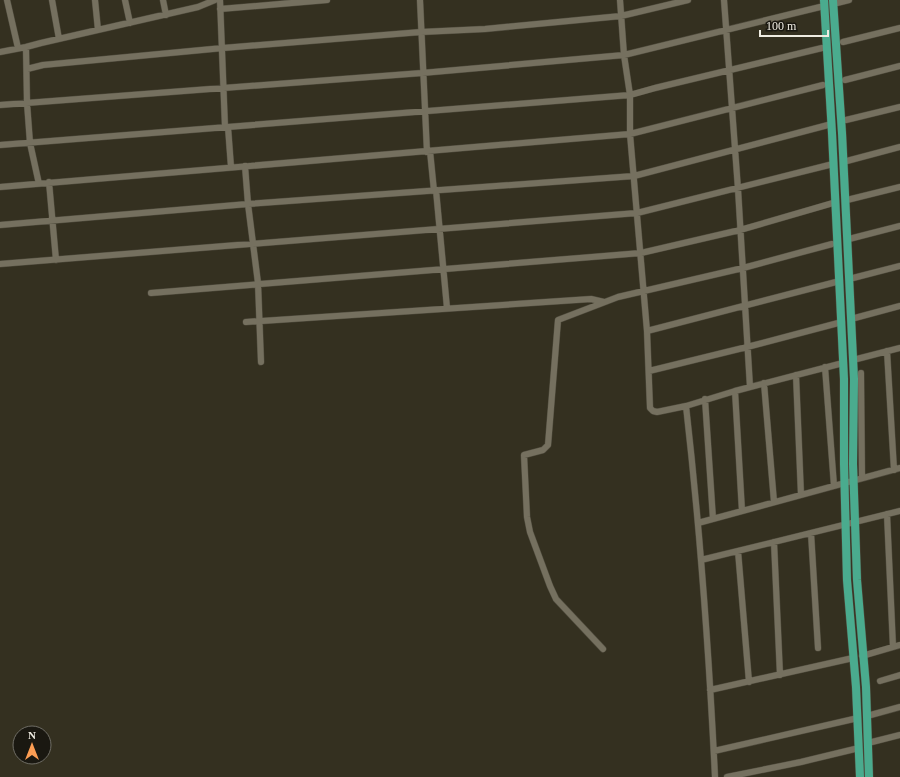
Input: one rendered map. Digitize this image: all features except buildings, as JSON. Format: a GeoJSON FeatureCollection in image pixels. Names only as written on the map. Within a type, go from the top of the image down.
{"type":"FeatureCollection","features":[{"type":"Feature","properties":{"kind":"main road"},"geometry":{"type":"LineString","coordinates":[[835,2],[835,26],[853,360],[854,522],[856,580],[867,716],[869,777]]}},
{"type":"Feature","properties":{"kind":"main road"},"geometry":{"type":"LineString","coordinates":[[822,4],[826,27],[842,322],[847,580],[858,718],[860,777]]}},
{"type":"Feature","properties":{"kind":"main road"},"geometry":{"type":"LineString","coordinates":[[826,27],[835,26]]}},
{"type":"Feature","properties":{"kind":"street"},"geometry":{"type":"LineString","coordinates":[[7,0],[18,48]]}},
{"type":"Feature","properties":{"kind":"street"},"geometry":{"type":"LineString","coordinates":[[52,0],[59,39]]}},
{"type":"Feature","properties":{"kind":"street"},"geometry":{"type":"LineString","coordinates":[[95,0],[98,30]]}},
{"type":"Feature","properties":{"kind":"street"},"geometry":{"type":"LineString","coordinates":[[125,0],[130,23]]}},
{"type":"Feature","properties":{"kind":"street"},"geometry":{"type":"LineString","coordinates":[[163,0],[166,14]]}},
{"type":"Feature","properties":{"kind":"street"},"geometry":{"type":"LineString","coordinates":[[196,0],[198,7]]}},
{"type":"Feature","properties":{"kind":"street"},"geometry":{"type":"LineString","coordinates":[[0,52],[18,48],[26,48],[198,7],[215,0]]}},
{"type":"Feature","properties":{"kind":"street"},"geometry":{"type":"LineString","coordinates":[[220,0],[224,88],[231,167]]}},
{"type":"Feature","properties":{"kind":"street"},"geometry":{"type":"LineString","coordinates":[[220,9],[327,0]]}},
{"type":"Feature","properties":{"kind":"street"},"geometry":{"type":"LineString","coordinates":[[420,0],[424,112],[440,229],[447,308]]}},
{"type":"Feature","properties":{"kind":"street"},"geometry":{"type":"LineString","coordinates":[[620,0],[624,55],[630,95],[630,134],[647,331],[650,408],[657,412],[686,406],[705,399],[843,363]]}},
{"type":"Feature","properties":{"kind":"street"},"geometry":{"type":"LineString","coordinates":[[27,69],[43,65],[223,48],[421,32],[485,29],[621,16],[688,0]]}},
{"type":"Feature","properties":{"kind":"street"},"geometry":{"type":"LineString","coordinates":[[724,0],[738,189],[750,387]]}},
{"type":"Feature","properties":{"kind":"street"},"geometry":{"type":"LineString","coordinates":[[835,2],[849,0]]}},
{"type":"Feature","properties":{"kind":"street"},"geometry":{"type":"LineString","coordinates":[[0,106],[422,73],[624,55],[726,30],[822,4]]}},
{"type":"Feature","properties":{"kind":"street"},"geometry":{"type":"LineString","coordinates":[[843,42],[900,28]]}},
{"type":"Feature","properties":{"kind":"street"},"geometry":{"type":"LineString","coordinates":[[26,48],[27,103],[30,143],[39,184]]}},
{"type":"Feature","properties":{"kind":"street"},"geometry":{"type":"LineString","coordinates":[[0,145],[630,95],[822,48]]}},
{"type":"Feature","properties":{"kind":"street"},"geometry":{"type":"LineString","coordinates":[[845,80],[900,66]]}},
{"type":"Feature","properties":{"kind":"street"},"geometry":{"type":"LineString","coordinates":[[0,187],[630,134],[823,85]]}},
{"type":"Feature","properties":{"kind":"street"},"geometry":{"type":"LineString","coordinates":[[846,120],[900,107]]}},
{"type":"Feature","properties":{"kind":"street"},"geometry":{"type":"LineString","coordinates":[[0,225],[248,204],[634,176],[828,125]]}},
{"type":"Feature","properties":{"kind":"street"},"geometry":{"type":"LineString","coordinates":[[843,162],[900,148]]}},
{"type":"Feature","properties":{"kind":"street"},"geometry":{"type":"LineString","coordinates":[[0,264],[253,245],[637,213],[834,164]]}},
{"type":"Feature","properties":{"kind":"street"},"geometry":{"type":"LineString","coordinates":[[245,166],[248,204],[258,283],[261,362]]}},
{"type":"Feature","properties":{"kind":"street"},"geometry":{"type":"LineString","coordinates":[[49,182],[56,260]]}},
{"type":"Feature","properties":{"kind":"street"},"geometry":{"type":"LineString","coordinates":[[847,200],[900,187]]}},
{"type":"Feature","properties":{"kind":"street"},"geometry":{"type":"LineString","coordinates":[[151,293],[258,283],[443,270],[641,253],[740,230],[833,203]]}},
{"type":"Feature","properties":{"kind":"street"},"geometry":{"type":"LineString","coordinates":[[849,239],[900,226]]}},
{"type":"Feature","properties":{"kind":"street"},"geometry":{"type":"LineString","coordinates":[[603,649],[556,599],[530,532],[527,517],[524,455],[543,450],[548,445],[558,320],[618,297],[742,268],[832,244]]}},
{"type":"Feature","properties":{"kind":"street"},"geometry":{"type":"LineString","coordinates":[[853,278],[900,266]]}},
{"type":"Feature","properties":{"kind":"street"},"geometry":{"type":"LineString","coordinates":[[647,331],[745,307],[836,282]]}},
{"type":"Feature","properties":{"kind":"street"},"geometry":{"type":"LineString","coordinates":[[246,322],[591,299],[604,302]]}},
{"type":"Feature","properties":{"kind":"street"},"geometry":{"type":"LineString","coordinates":[[851,319],[900,306]]}},
{"type":"Feature","properties":{"kind":"street"},"geometry":{"type":"LineString","coordinates":[[649,371],[842,322]]}},
{"type":"Feature","properties":{"kind":"street"},"geometry":{"type":"LineString","coordinates":[[853,360],[900,348]]}},
{"type":"Feature","properties":{"kind":"street"},"geometry":{"type":"LineString","coordinates":[[698,523],[897,469],[887,352]]}},
{"type":"Feature","properties":{"kind":"street"},"geometry":{"type":"LineString","coordinates":[[825,367],[834,486]]}},
{"type":"Feature","properties":{"kind":"street"},"geometry":{"type":"LineString","coordinates":[[861,373],[862,478]]}},
{"type":"Feature","properties":{"kind":"street"},"geometry":{"type":"LineString","coordinates":[[796,375],[801,495]]}},
{"type":"Feature","properties":{"kind":"street"},"geometry":{"type":"LineString","coordinates":[[764,383],[774,502]]}},
{"type":"Feature","properties":{"kind":"street"},"geometry":{"type":"LineString","coordinates":[[735,391],[742,511]]}},
{"type":"Feature","properties":{"kind":"street"},"geometry":{"type":"LineString","coordinates":[[705,399],[713,519]]}},
{"type":"Feature","properties":{"kind":"street"},"geometry":{"type":"LineString","coordinates":[[686,406],[701,560],[715,777]]}},
{"type":"Feature","properties":{"kind":"street"},"geometry":{"type":"LineString","coordinates":[[701,560],[900,511]]}},
{"type":"Feature","properties":{"kind":"street"},"geometry":{"type":"LineString","coordinates":[[887,514],[893,647]]}},
{"type":"Feature","properties":{"kind":"street"},"geometry":{"type":"LineString","coordinates":[[811,533],[818,648]]}},
{"type":"Feature","properties":{"kind":"street"},"geometry":{"type":"LineString","coordinates":[[774,542],[780,675]]}},
{"type":"Feature","properties":{"kind":"street"},"geometry":{"type":"LineString","coordinates":[[738,551],[749,682]]}},
{"type":"Feature","properties":{"kind":"street"},"geometry":{"type":"LineString","coordinates":[[862,656],[900,645]]}},
{"type":"Feature","properties":{"kind":"street"},"geometry":{"type":"LineString","coordinates":[[710,690],[853,658]]}},
{"type":"Feature","properties":{"kind":"street"},"geometry":{"type":"LineString","coordinates":[[880,681],[900,675]]}},
{"type":"Feature","properties":{"kind":"street"},"geometry":{"type":"LineString","coordinates":[[867,716],[900,706]]}},
{"type":"Feature","properties":{"kind":"street"},"geometry":{"type":"LineString","coordinates":[[714,751],[858,718]]}},
{"type":"Feature","properties":{"kind":"street"},"geometry":{"type":"LineString","coordinates":[[868,743],[900,735]]}},
{"type":"Feature","properties":{"kind":"street"},"geometry":{"type":"LineString","coordinates":[[727,777],[801,762],[859,748]]}}]}
